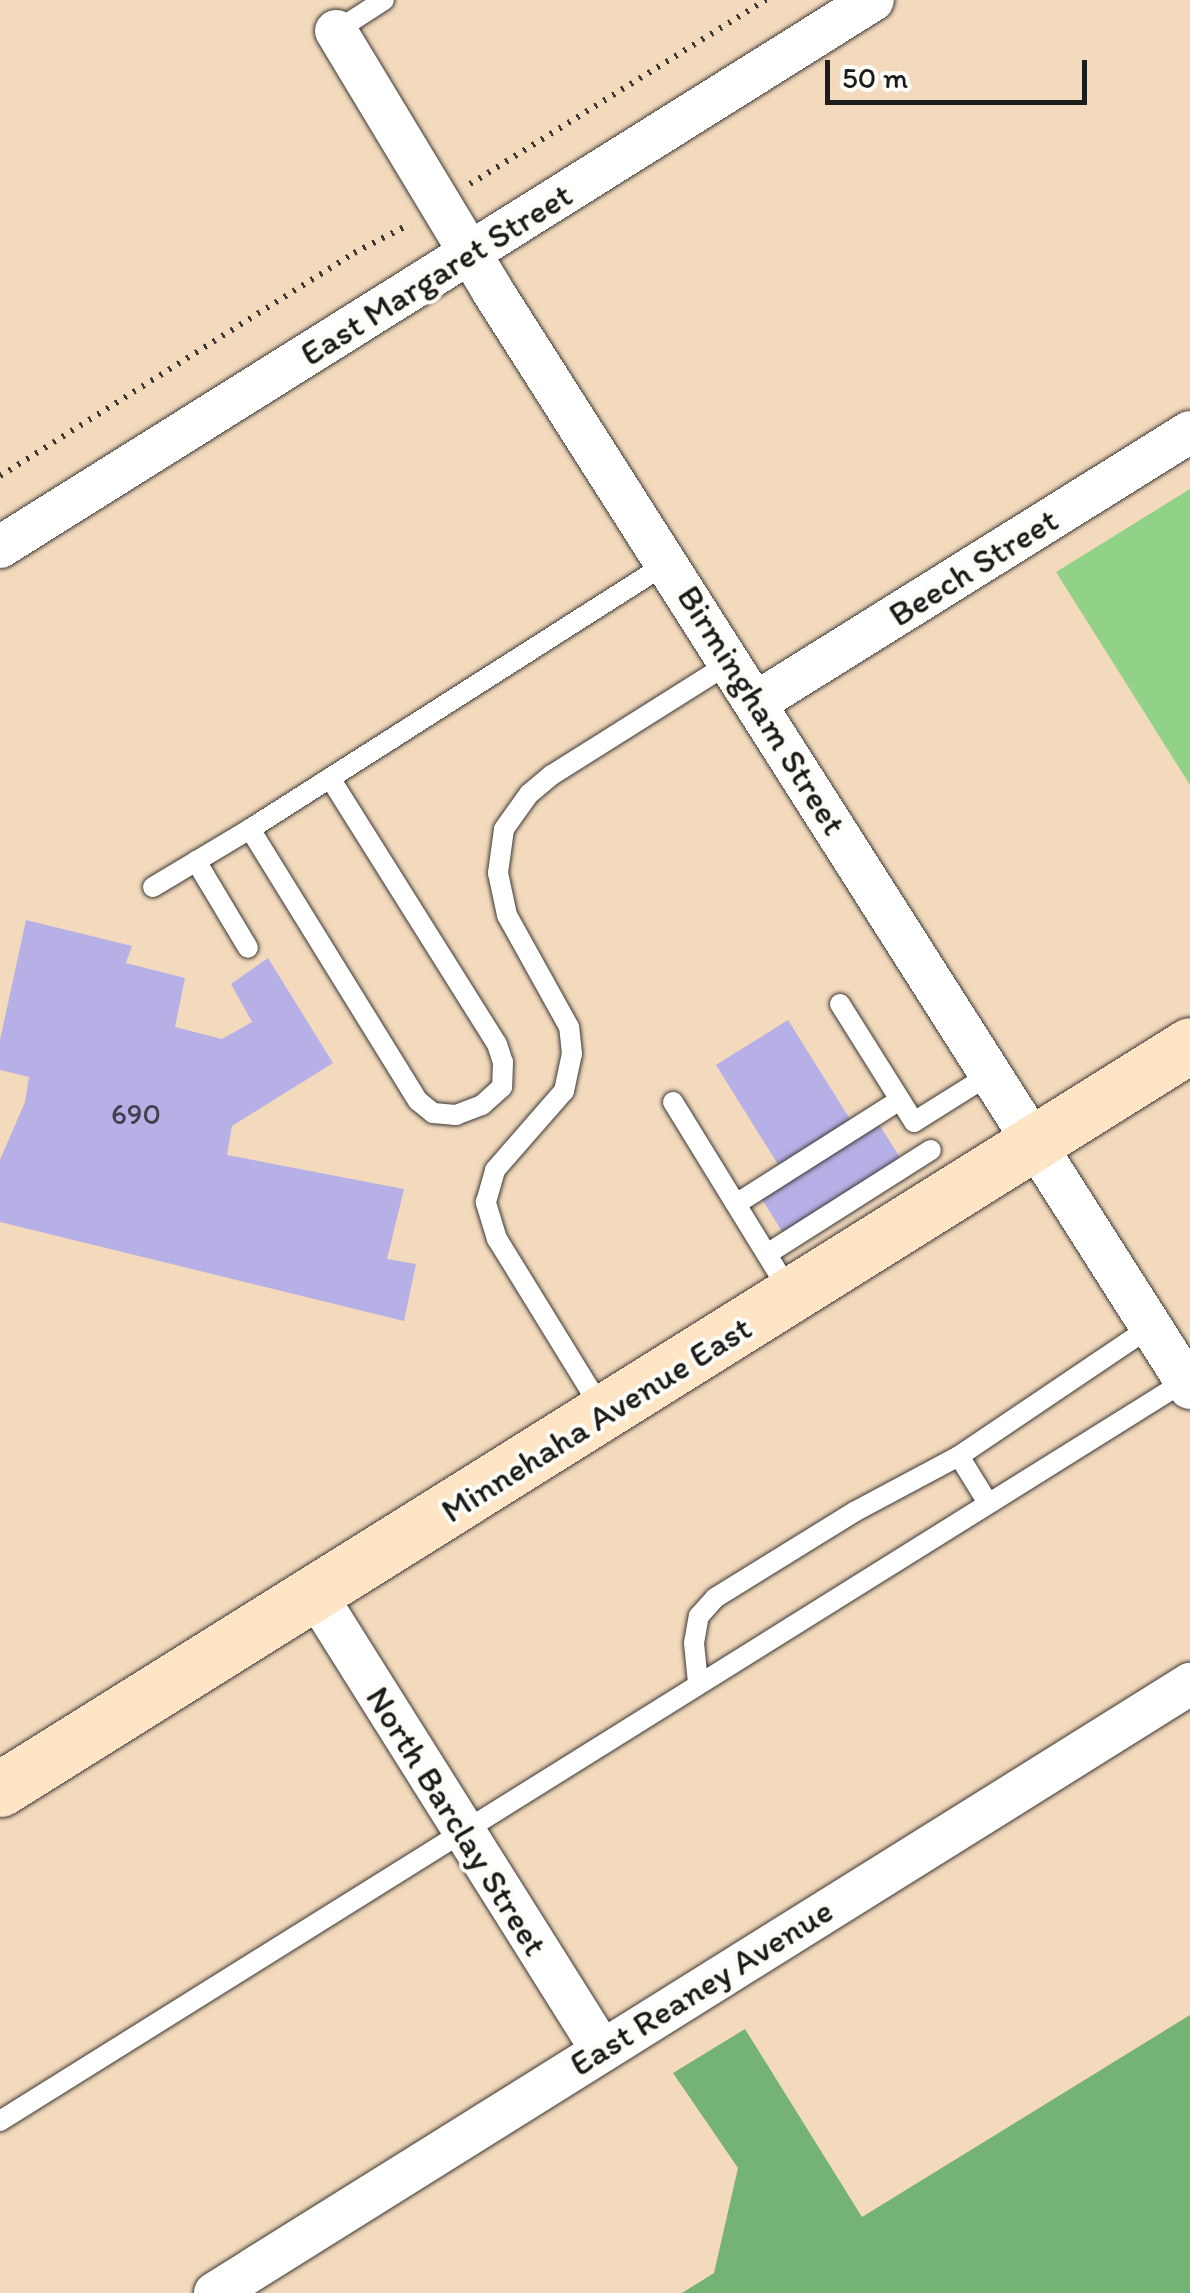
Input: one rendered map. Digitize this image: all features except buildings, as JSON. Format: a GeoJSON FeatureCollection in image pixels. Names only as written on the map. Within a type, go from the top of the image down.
{"type":"FeatureCollection","features":[{"type":"Feature","properties":{"kind":"main road","name":"Minnehaha Avenue East"},"geometry":{"type":"LineString","coordinates":[[0,1789],[604,1412],[780,1276],[944,1172],[1035,1142],[1190,1046]]}},
{"type":"Feature","properties":{"kind":"street","name":"East Margaret Street"},"geometry":{"type":"LineString","coordinates":[[0,547],[872,0]]}},
{"type":"Feature","properties":{"kind":"street","name":"Birmingham Street"},"geometry":{"type":"LineString","coordinates":[[336,31],[730,663],[1188,1384]]}},
{"type":"Feature","properties":{"kind":"street","name":"Beech Street"},"geometry":{"type":"LineString","coordinates":[[757,702],[1190,432]]}},
{"type":"Feature","properties":{"kind":"street","name":"North Barclay Street"},"geometry":{"type":"LineString","coordinates":[[314,1592],[601,2049]]}},
{"type":"Feature","properties":{"kind":"street","name":"East Reaney Avenue"},"geometry":{"type":"LineString","coordinates":[[214,2293],[1190,1684]]}},
{"type":"Feature","properties":{"kind":"lane"},"geometry":{"type":"LineString","coordinates":[[336,31],[384,0]]}},
{"type":"Feature","properties":{"kind":"lane"},"geometry":{"type":"LineString","coordinates":[[153,887],[668,562]]}},
{"type":"Feature","properties":{"kind":"lane"},"geometry":{"type":"LineString","coordinates":[[604,1412],[497,1239],[486,1202],[495,1170],[564,1091],[572,1054],[569,1027],[548,983],[507,916],[498,874],[504,830],[529,794],[552,775],[730,663]]}},
{"type":"Feature","properties":{"kind":"lane"},"geometry":{"type":"LineString","coordinates":[[250,828],[418,1101],[433,1113],[456,1114],[482,1105],[502,1088],[503,1062],[497,1044],[330,778]]}},
{"type":"Feature","properties":{"kind":"lane"},"geometry":{"type":"LineString","coordinates":[[196,861],[248,948]]}},
{"type":"Feature","properties":{"kind":"lane"},"geometry":{"type":"LineString","coordinates":[[840,1004],[944,1172]]}},
{"type":"Feature","properties":{"kind":"lane"},"geometry":{"type":"LineString","coordinates":[[914,1122],[992,1074]]}},
{"type":"Feature","properties":{"kind":"lane"},"geometry":{"type":"LineString","coordinates":[[736,1204],[900,1100]]}},
{"type":"Feature","properties":{"kind":"lane"},"geometry":{"type":"LineString","coordinates":[[673,1102],[780,1276]]}},
{"type":"Feature","properties":{"kind":"lane"},"geometry":{"type":"LineString","coordinates":[[698,1683],[694,1643],[700,1616],[715,1598],[854,1512],[959,1456],[1152,1326]]}},
{"type":"Feature","properties":{"kind":"lane"},"geometry":{"type":"LineString","coordinates":[[0,2121],[988,1503],[1188,1384]]}},
{"type":"Feature","properties":{"kind":"lane"},"geometry":{"type":"LineString","coordinates":[[959,1456],[988,1503]]}},
{"type":"Feature","properties":{"kind":"path"},"geometry":{"type":"LineString","coordinates":[[458,192],[766,0]]}},
{"type":"Feature","properties":{"kind":"path"},"geometry":{"type":"LineString","coordinates":[[0,476],[354,253],[411,223]]}},
{"type":"Feature","properties":{"kind":"green space"},"geometry":{"type":"Polygon","coordinates":[[[1190,489],[1190,785],[1056,572],[1190,489]]]}},
{"type":"Feature","properties":{"kind":"green space"},"geometry":{"type":"Polygon","coordinates":[[[1190,2015],[1190,2293],[682,2293],[714,2273],[738,2168],[673,2073],[745,2029],[862,2217],[1190,2015]]]}}]}
